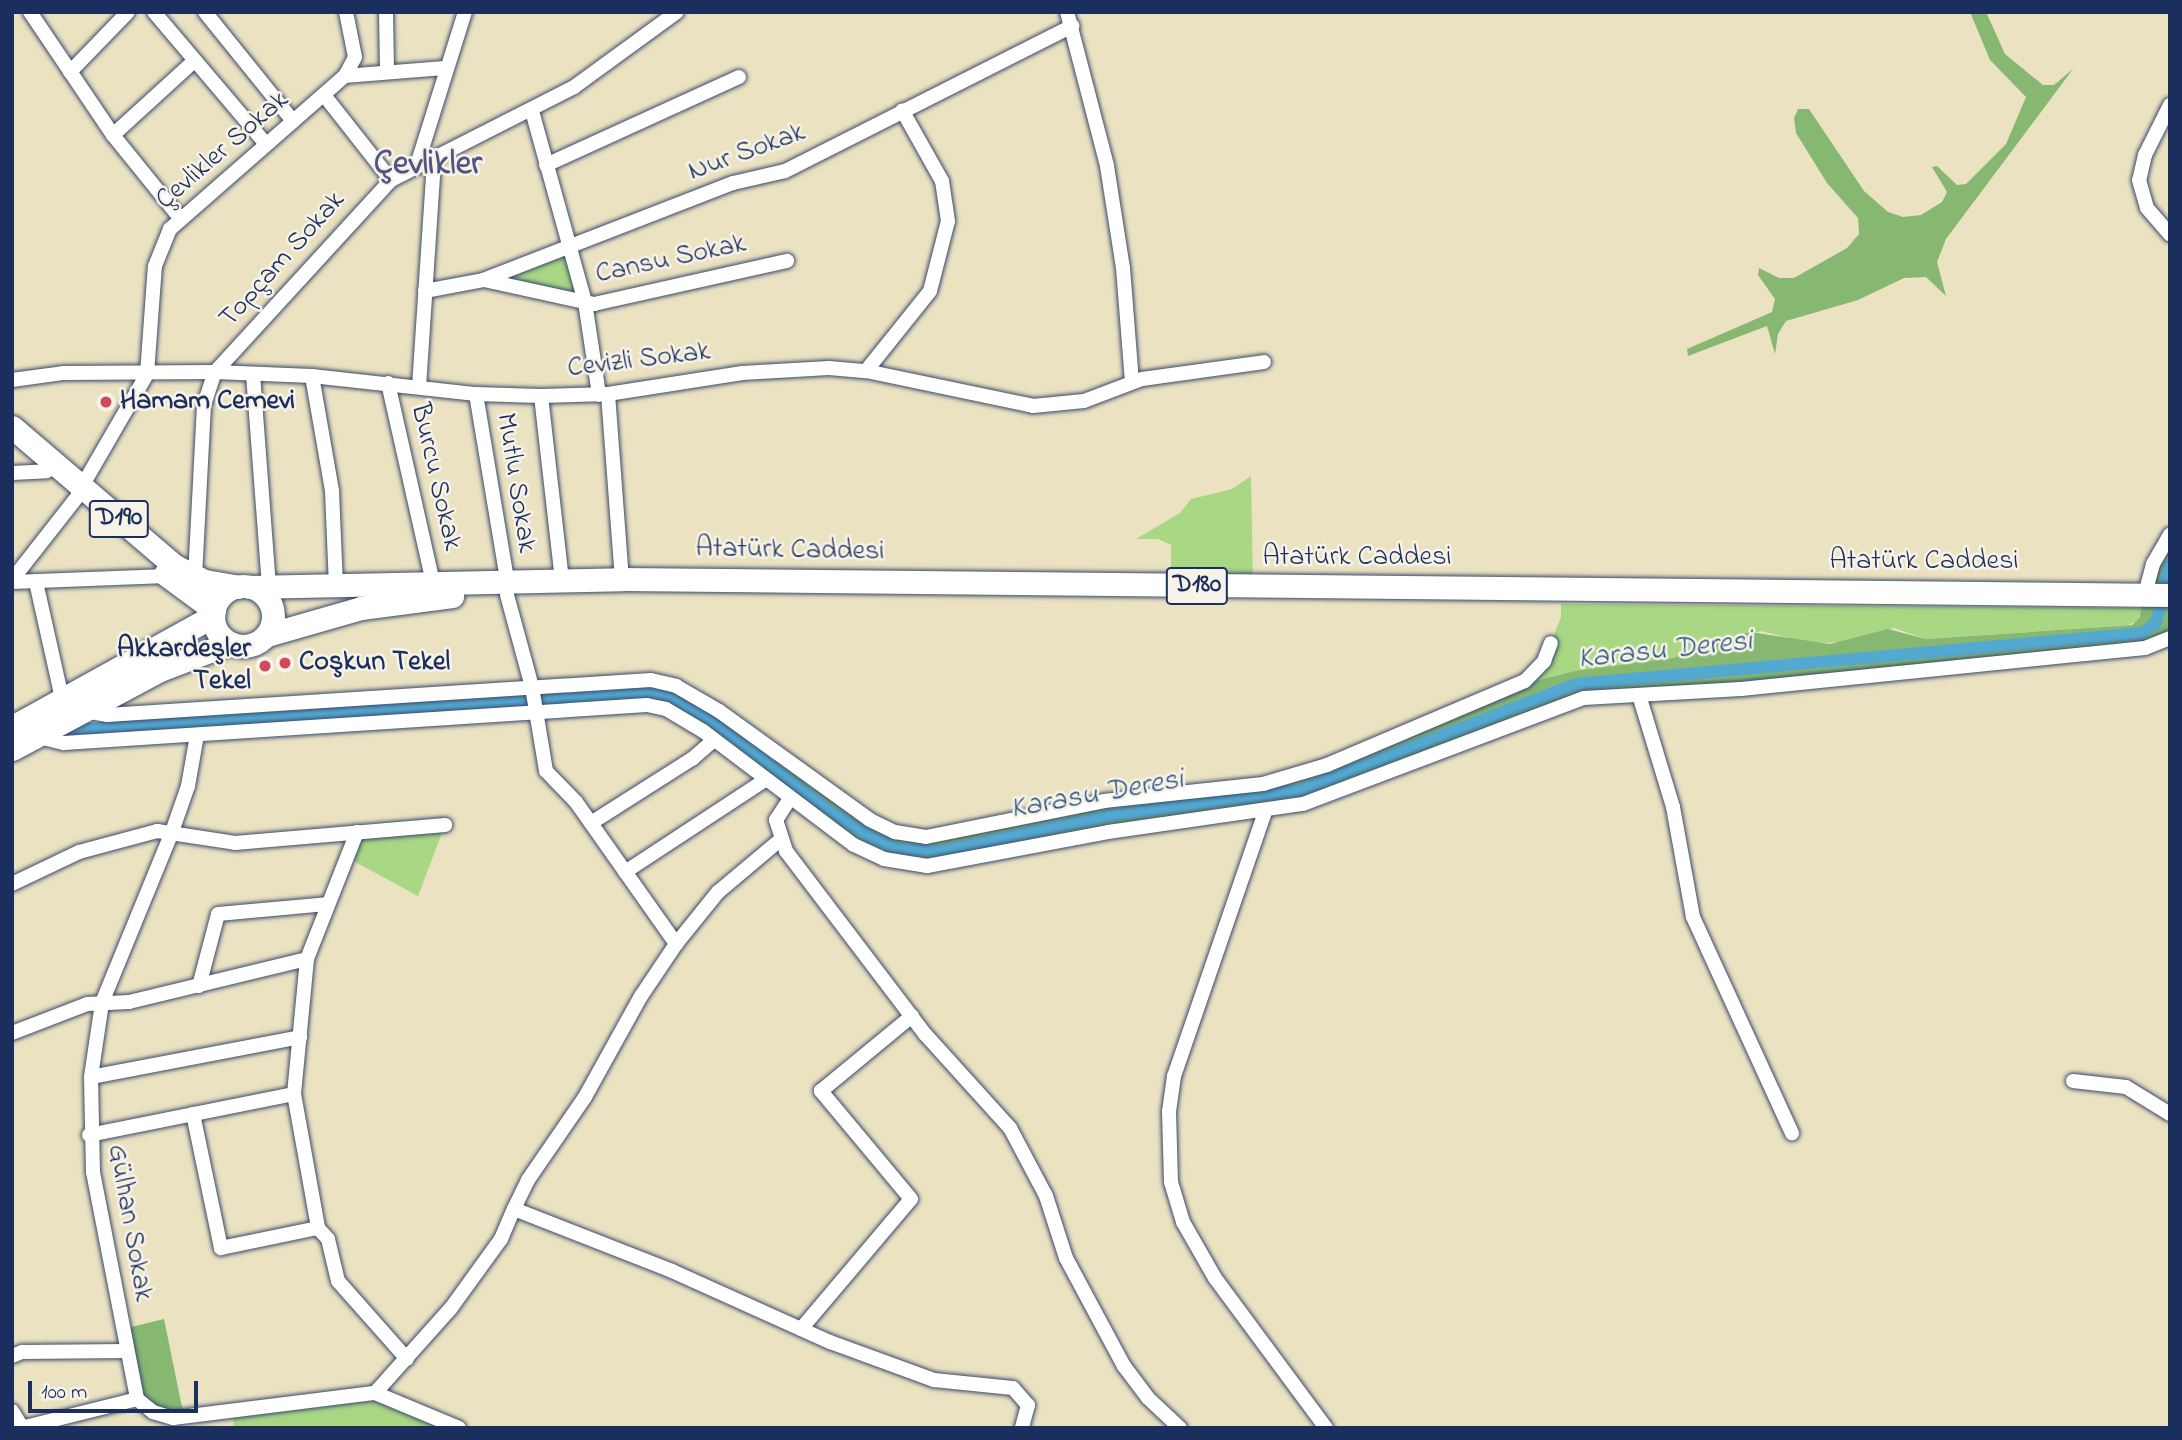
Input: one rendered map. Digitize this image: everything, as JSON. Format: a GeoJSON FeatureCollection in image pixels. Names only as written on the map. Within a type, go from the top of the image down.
{"type":"FeatureCollection","features":[{"type":"Feature","properties":{"kind":"highway","name":"D190"},"geometry":{"type":"LineString","coordinates":[[12,427],[167,576],[214,613]]}},
{"type":"Feature","properties":{"kind":"highway","name":"D190"},"geometry":{"type":"LineString","coordinates":[[12,441],[47,471],[79,492],[175,566],[195,577],[252,586]]}},
{"type":"Feature","properties":{"kind":"highway","name":"Atatürk Caddesi"},"geometry":{"type":"LineString","coordinates":[[66,707],[230,643],[251,646],[267,635],[383,604],[562,580],[2144,601],[2170,608]]}},
{"type":"Feature","properties":{"kind":"highway","name":"Atatürk Caddesi"},"geometry":{"type":"LineString","coordinates":[[252,586],[433,582],[507,588],[2144,601],[2170,594]]}},
{"type":"Feature","properties":{"kind":"highway"},"geometry":{"type":"LineString","coordinates":[[230,643],[218,633],[214,613],[222,594],[252,586],[271,605],[274,617],[267,635]]}},
{"type":"Feature","properties":{"kind":"highway"},"geometry":{"type":"LineString","coordinates":[[19,732],[66,707],[214,613]]}},
{"type":"Feature","properties":{"kind":"street"},"geometry":{"type":"LineString","coordinates":[[30,12],[113,135],[180,218]]}},
{"type":"Feature","properties":{"kind":"street"},"geometry":{"type":"LineString","coordinates":[[70,72],[128,12]]}},
{"type":"Feature","properties":{"kind":"street"},"geometry":{"type":"LineString","coordinates":[[154,12],[266,144]]}},
{"type":"Feature","properties":{"kind":"street"},"geometry":{"type":"LineString","coordinates":[[205,12],[293,121]]}},
{"type":"Feature","properties":{"kind":"street"},"geometry":{"type":"LineString","coordinates":[[345,76],[355,50],[346,12]]}},
{"type":"Feature","properties":{"kind":"street"},"geometry":{"type":"LineString","coordinates":[[386,12],[387,69]]}},
{"type":"Feature","properties":{"kind":"street"},"geometry":{"type":"LineString","coordinates":[[417,165],[444,68],[465,12]]}},
{"type":"Feature","properties":{"kind":"street","name":"Topçam Sokak"},"geometry":{"type":"LineString","coordinates":[[215,372],[391,180],[532,111],[611,63],[677,12]]}},
{"type":"Feature","properties":{"kind":"street"},"geometry":{"type":"LineString","coordinates":[[1070,19],[1107,166],[1123,268],[1132,382]]}},
{"type":"Feature","properties":{"kind":"street","name":"Nur Sokak"},"geometry":{"type":"LineString","coordinates":[[425,291],[483,280],[733,183],[785,171],[1070,19]]}},
{"type":"Feature","properties":{"kind":"street"},"geometry":{"type":"LineString","coordinates":[[113,135],[194,61]]}},
{"type":"Feature","properties":{"kind":"street"},"geometry":{"type":"LineString","coordinates":[[345,76],[387,69],[444,68]]}},
{"type":"Feature","properties":{"kind":"street","name":"Çevlikler Sokak"},"geometry":{"type":"LineString","coordinates":[[147,374],[156,257],[162,240],[180,218],[345,76]]}},
{"type":"Feature","properties":{"kind":"street"},"geometry":{"type":"LineString","coordinates":[[546,165],[739,78]]}},
{"type":"Feature","properties":{"kind":"street"},"geometry":{"type":"LineString","coordinates":[[324,95],[391,180]]}},
{"type":"Feature","properties":{"kind":"street"},"geometry":{"type":"LineString","coordinates":[[2170,105],[2145,155],[2140,180],[2152,216],[2170,234]]}},
{"type":"Feature","properties":{"kind":"street"},"geometry":{"type":"LineString","coordinates":[[866,371],[930,291],[948,221],[943,181],[902,110]]}},
{"type":"Feature","properties":{"kind":"street"},"geometry":{"type":"LineString","coordinates":[[532,111],[585,302],[604,395],[622,579]]}},
{"type":"Feature","properties":{"kind":"street"},"geometry":{"type":"LineString","coordinates":[[419,387],[434,159]]}},
{"type":"Feature","properties":{"kind":"street","name":"Cansu Sokak"},"geometry":{"type":"LineString","coordinates":[[483,280],[594,304],[787,261]]}},
{"type":"Feature","properties":{"kind":"street","name":"Cevizli Sokak"},"geometry":{"type":"LineString","coordinates":[[12,380],[62,373],[215,372],[312,376],[476,394],[541,396],[604,395],[783,369],[866,371],[1014,405],[1084,401],[1132,382],[1264,362]]}},
{"type":"Feature","properties":{"kind":"street"},"geometry":{"type":"LineString","coordinates":[[195,577],[204,405],[215,372]]}},
{"type":"Feature","properties":{"kind":"street"},"geometry":{"type":"LineString","coordinates":[[12,581],[79,492],[147,374]]}},
{"type":"Feature","properties":{"kind":"street"},"geometry":{"type":"LineString","coordinates":[[252,586],[253,374]]}},
{"type":"Feature","properties":{"kind":"street"},"geometry":{"type":"LineString","coordinates":[[312,376],[332,491],[336,584]]}},
{"type":"Feature","properties":{"kind":"street","name":"Burcu Sokak"},"geometry":{"type":"LineString","coordinates":[[388,383],[433,582]]}},
{"type":"Feature","properties":{"kind":"street","name":"Mutlu Sokak"},"geometry":{"type":"LineString","coordinates":[[476,394],[507,588],[532,687],[546,771],[591,823],[676,944]]}},
{"type":"Feature","properties":{"kind":"street"},"geometry":{"type":"LineString","coordinates":[[541,396],[562,580]]}},
{"type":"Feature","properties":{"kind":"street"},"geometry":{"type":"LineString","coordinates":[[12,472],[47,471]]}},
{"type":"Feature","properties":{"kind":"street"},"geometry":{"type":"LineString","coordinates":[[2144,601],[2153,564],[2170,534]]}},
{"type":"Feature","properties":{"kind":"street"},"geometry":{"type":"LineString","coordinates":[[12,581],[36,583],[167,576]]}},
{"type":"Feature","properties":{"kind":"street"},"geometry":{"type":"LineString","coordinates":[[36,583],[66,707],[107,715],[632,680],[677,686],[719,710],[860,814],[895,832],[926,837],[1104,800],[1263,784],[1327,765],[1525,681],[1539,667],[1550,643]]}},
{"type":"Feature","properties":{"kind":"street"},"geometry":{"type":"LineString","coordinates":[[19,732],[64,743],[647,705],[666,709],[715,740],[789,800],[867,852],[927,866],[1108,832],[1265,812],[1338,794],[1566,704],[2145,648],[2170,638]]}},
{"type":"Feature","properties":{"kind":"street"},"geometry":{"type":"LineString","coordinates":[[1639,695],[1673,807],[1693,917],[1792,1133]]}},
{"type":"Feature","properties":{"kind":"street","name":"Gülhan Sokak"},"geometry":{"type":"LineString","coordinates":[[137,1399],[89,1135],[91,1077],[102,1003],[188,786],[197,735]]}},
{"type":"Feature","properties":{"kind":"street"},"geometry":{"type":"LineString","coordinates":[[591,823],[692,759],[715,740]]}},
{"type":"Feature","properties":{"kind":"street"},"geometry":{"type":"LineString","coordinates":[[625,872],[765,780]]}},
{"type":"Feature","properties":{"kind":"street"},"geometry":{"type":"LineString","coordinates":[[789,800],[776,814],[780,840],[912,1016],[1018,1141],[1046,1196],[1066,1258],[1124,1366],[1148,1398],[1180,1428]]}},
{"type":"Feature","properties":{"kind":"street"},"geometry":{"type":"LineString","coordinates":[[1265,812],[1174,1076],[1169,1111],[1171,1182],[1183,1222],[1215,1278],[1326,1428]]}},
{"type":"Feature","properties":{"kind":"street"},"geometry":{"type":"LineString","coordinates":[[12,884],[115,839],[172,831],[236,843],[445,825]]}},
{"type":"Feature","properties":{"kind":"street"},"geometry":{"type":"LineString","coordinates":[[357,832],[307,959],[294,1094],[318,1228],[328,1239],[341,1286],[407,1359]]}},
{"type":"Feature","properties":{"kind":"street"},"geometry":{"type":"LineString","coordinates":[[375,1393],[474,1278],[528,1180],[601,1072],[640,996],[676,944],[718,892],[780,840]]}},
{"type":"Feature","properties":{"kind":"street"},"geometry":{"type":"LineString","coordinates":[[199,986],[218,914],[327,904]]}},
{"type":"Feature","properties":{"kind":"street"},"geometry":{"type":"LineString","coordinates":[[12,1033],[87,1004],[129,1002],[307,959]]}},
{"type":"Feature","properties":{"kind":"street"},"geometry":{"type":"LineString","coordinates":[[801,1329],[911,1199],[821,1091],[912,1016]]}},
{"type":"Feature","properties":{"kind":"street"},"geometry":{"type":"LineString","coordinates":[[91,1077],[300,1037]]}},
{"type":"Feature","properties":{"kind":"street"},"geometry":{"type":"LineString","coordinates":[[2073,1081],[2126,1087],[2170,1114]]}},
{"type":"Feature","properties":{"kind":"street"},"geometry":{"type":"LineString","coordinates":[[89,1135],[294,1094]]}},
{"type":"Feature","properties":{"kind":"street"},"geometry":{"type":"LineString","coordinates":[[193,1114],[221,1248],[318,1228]]}},
{"type":"Feature","properties":{"kind":"street"},"geometry":{"type":"LineString","coordinates":[[514,1209],[663,1267],[801,1329],[945,1383],[1013,1388],[1028,1405],[1022,1428]]}},
{"type":"Feature","properties":{"kind":"street"},"geometry":{"type":"LineString","coordinates":[[12,1356],[22,1352],[127,1351]]}},
{"type":"Feature","properties":{"kind":"street"},"geometry":{"type":"LineString","coordinates":[[12,1411],[21,1427],[137,1399],[153,1412],[173,1418],[375,1393],[459,1428]]}},
{"type":"Feature","properties":{"kind":"green space"},"geometry":{"type":"Polygon","coordinates":[[[1970,12],[1986,12],[2005,54],[2043,85],[2054,85],[2073,69],[1946,239],[1937,262],[1946,296],[1926,277],[1904,278],[1858,300],[1786,321],[1778,334],[1775,354],[1767,326],[1688,356],[1687,349],[1772,312],[1775,299],[1758,275],[1759,268],[1779,278],[1794,278],[1847,248],[1859,234],[1858,218],[1827,183],[1796,133],[1794,118],[1798,109],[1809,109],[1864,191],[1888,212],[1903,217],[1921,215],[1942,202],[1947,192],[1932,167],[1937,166],[1957,185],[1966,184],[2006,144],[2026,97],[1990,60],[1970,12]]]}},
{"type":"Feature","properties":{"kind":"green space"},"geometry":{"type":"Polygon","coordinates":[[[568,247],[585,302],[483,280],[568,247]]]}},
{"type":"Feature","properties":{"kind":"green space"},"geometry":{"type":"Polygon","coordinates":[[[1251,476],[1253,587],[1171,586],[1171,545],[1158,539],[1136,539],[1180,513],[1191,499],[1232,489],[1251,476]]]}},
{"type":"Feature","properties":{"kind":"green space"},"geometry":{"type":"Polygon","coordinates":[[[2170,534],[2170,638],[2163,643],[1584,698],[1356,787],[962,861],[884,859],[760,776],[778,755],[904,835],[1104,801],[1263,784],[1516,686],[1575,671],[1673,658],[1750,632],[1830,644],[1888,629],[1926,639],[2132,625],[2139,618],[2153,564],[2170,534]]]}},
{"type":"Feature","properties":{"kind":"green space"},"geometry":{"type":"Polygon","coordinates":[[[1561,604],[2142,608],[2137,621],[2128,625],[1926,639],[1894,628],[1849,642],[1809,643],[1761,631],[1673,658],[1516,686],[1544,661],[1561,617],[1561,604]]]}},
{"type":"Feature","properties":{"kind":"green space"},"geometry":{"type":"Polygon","coordinates":[[[445,825],[418,896],[346,857],[357,832],[445,825]]]}},
{"type":"Feature","properties":{"kind":"green space"},"geometry":{"type":"Polygon","coordinates":[[[164,1319],[184,1417],[144,1406],[123,1329],[164,1319]]]}},
{"type":"Feature","properties":{"kind":"green space"},"geometry":{"type":"Polygon","coordinates":[[[356,1394],[459,1428],[234,1428],[232,1412],[356,1394]]]}},
{"type":"Feature","properties":{"kind":"waterway","name":"Karasu Deresi"},"geometry":{"type":"LineString","coordinates":[[55,731],[649,692],[671,697],[711,720],[831,812],[873,838],[899,849],[940,851],[1107,816],[1300,790],[1576,684],[2142,633],[2156,623],[2170,565]]}},
{"type":"Feature","properties":{"kind":"place","name":"Hamam Cemevi"},"geometry":{"type":"Point","coordinates":[106,402]}},
{"type":"Feature","properties":{"kind":"place","name":"Coşkun Tekel"},"geometry":{"type":"Point","coordinates":[285,663]}},
{"type":"Feature","properties":{"kind":"place","name":"Akkardeşler Tekel"},"geometry":{"type":"Point","coordinates":[265,666]}},
{"type":"Feature","properties":{"kind":"district","name":"Çevlikler"},"geometry":{"type":"Point","coordinates":[428,165]}}]}
